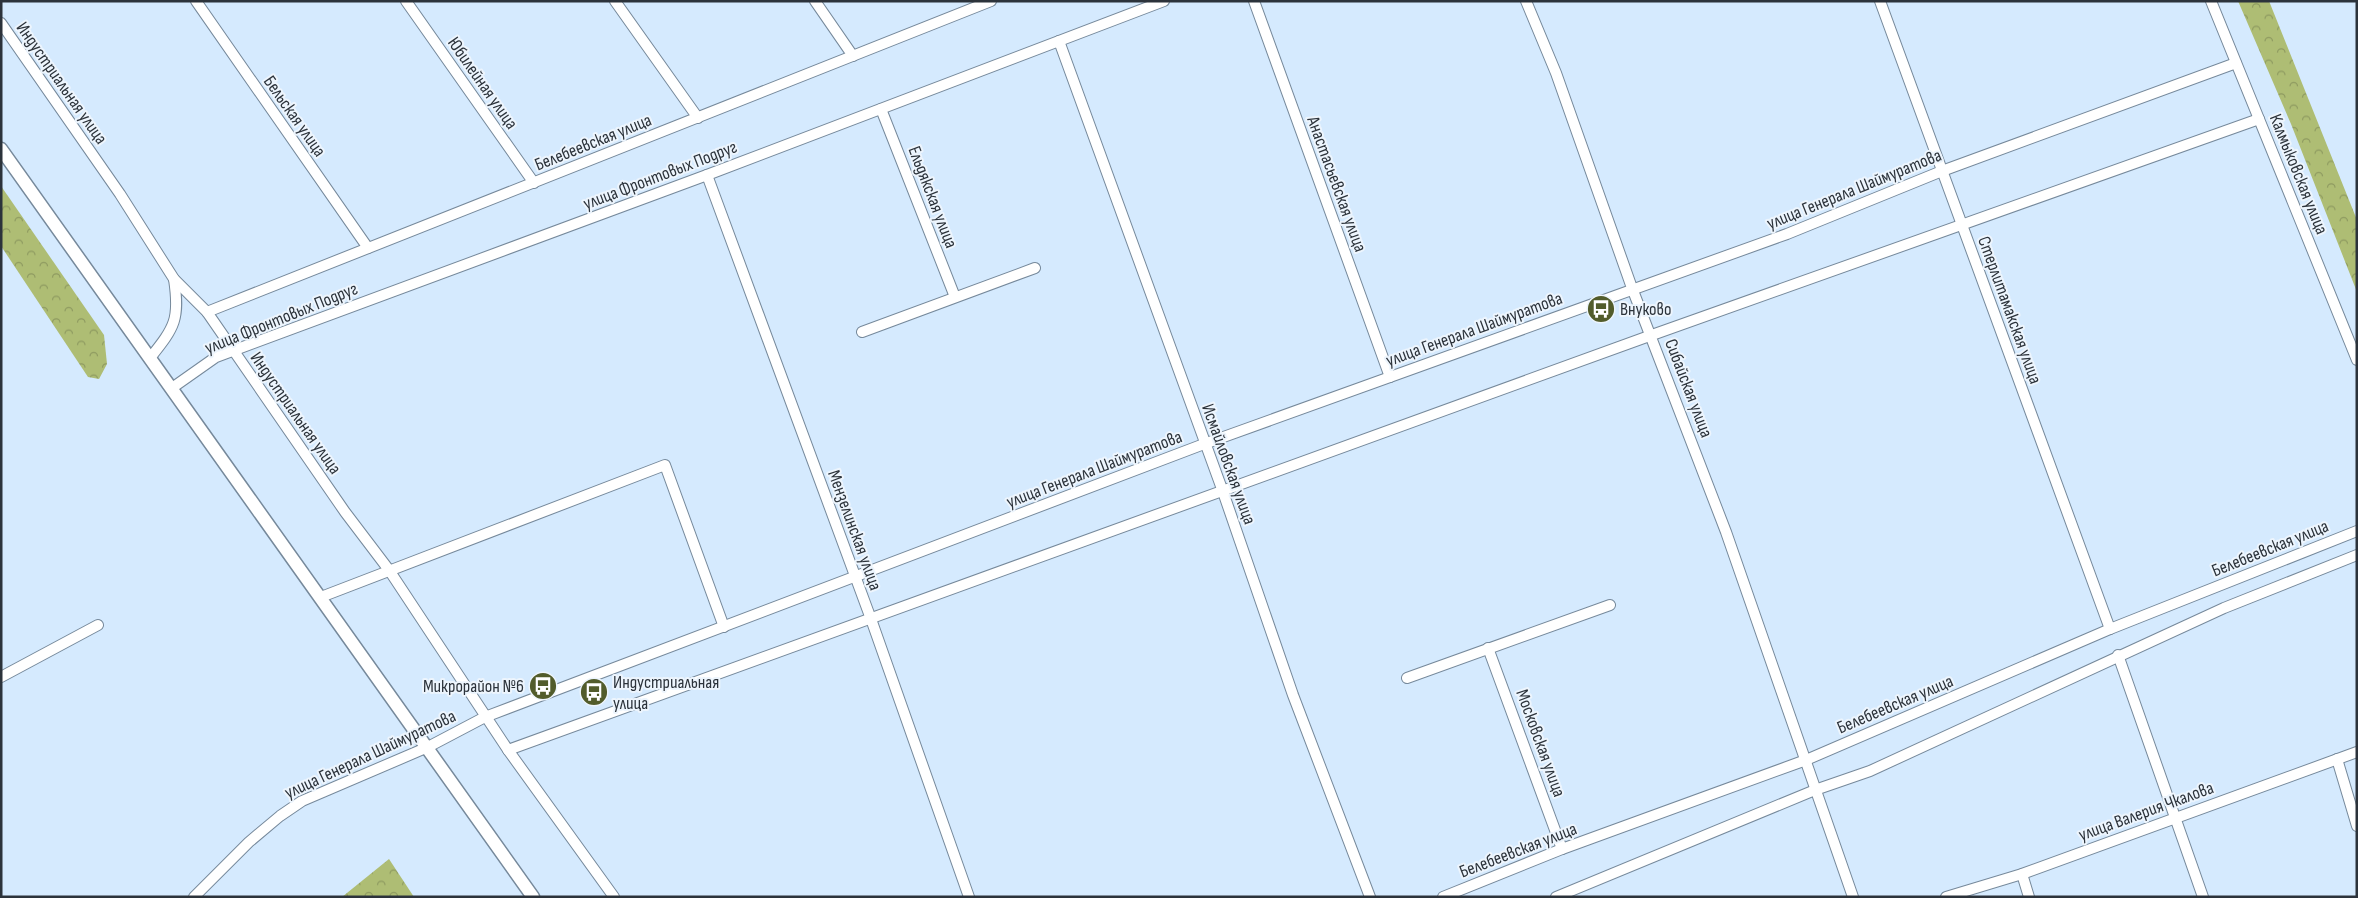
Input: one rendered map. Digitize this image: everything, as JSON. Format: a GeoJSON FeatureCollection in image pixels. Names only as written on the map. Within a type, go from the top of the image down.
{"type":"FeatureCollection","features":[{"type":"Feature","properties":{"kind":"street","name":"Бельская улица"},"geometry":{"type":"LineString","coordinates":[[196,1],[368,248]]}},
{"type":"Feature","properties":{"kind":"street","name":"Юбилейная улица"},"geometry":{"type":"LineString","coordinates":[[406,1],[534,183]]}},
{"type":"Feature","properties":{"kind":"street"},"geometry":{"type":"LineString","coordinates":[[615,1],[698,118]]}},
{"type":"Feature","properties":{"kind":"street"},"geometry":{"type":"LineString","coordinates":[[815,1],[853,56]]}},
{"type":"Feature","properties":{"kind":"street","name":"Белебеевская улица"},"geometry":{"type":"LineString","coordinates":[[207,312],[991,1]]}},
{"type":"Feature","properties":{"kind":"street","name":"улица Фронтовых Подруг"},"geometry":{"type":"LineString","coordinates":[[172,388],[216,357],[707,175],[1164,1]]}},
{"type":"Feature","properties":{"kind":"street","name":"Анастасьевская улица"},"geometry":{"type":"LineString","coordinates":[[1254,1],[1390,377]]}},
{"type":"Feature","properties":{"kind":"street","name":"Сибайская улица"},"geometry":{"type":"LineString","coordinates":[[1526,1],[1556,73],[1632,288],[1652,335],[1726,532],[1806,760],[1814,790],[1853,897]]}},
{"type":"Feature","properties":{"kind":"street","name":"Стерлитамакская улица"},"geometry":{"type":"LineString","coordinates":[[1880,1],[2110,629]]}},
{"type":"Feature","properties":{"kind":"street","name":"Калмыковская улица"},"geometry":{"type":"LineString","coordinates":[[2211,1],[2357,360]]}},
{"type":"Feature","properties":{"kind":"street","name":"Индустриальная улица"},"geometry":{"type":"LineString","coordinates":[[1,23],[120,194],[174,278],[207,312],[233,352],[389,570],[485,717],[614,897]]}},
{"type":"Feature","properties":{"kind":"street","name":"Исмайловская улица"},"geometry":{"type":"LineString","coordinates":[[1060,41],[1204,444],[1222,489],[1293,695],[1370,897]]}},
{"type":"Feature","properties":{"kind":"street","name":"улица Генерала Шаймуратова"},"geometry":{"type":"LineString","coordinates":[[194,897],[249,842],[280,816],[302,801],[428,747],[485,717],[1204,444],[1632,288],[1787,234],[1942,171],[2236,63]]}},
{"type":"Feature","properties":{"kind":"street","name":"Ельдякская улица"},"geometry":{"type":"LineString","coordinates":[[881,109],[955,297]]}},
{"type":"Feature","properties":{"kind":"street"},"geometry":{"type":"LineString","coordinates":[[508,750],[871,619],[1222,489],[2259,119]]}},
{"type":"Feature","properties":{"kind":"street"},"geometry":{"type":"LineString","coordinates":[[1,149],[533,897]]}},
{"type":"Feature","properties":{"kind":"street","name":"Мензелинская улица"},"geometry":{"type":"LineString","coordinates":[[707,175],[871,619],[969,897]]}},
{"type":"Feature","properties":{"kind":"street"},"geometry":{"type":"LineString","coordinates":[[862,332],[1035,268]]}},
{"type":"Feature","properties":{"kind":"street"},"geometry":{"type":"LineString","coordinates":[[150,358],[172,331],[177,301],[174,278]]}},
{"type":"Feature","properties":{"kind":"street"},"geometry":{"type":"LineString","coordinates":[[321,597],[665,465],[724,627]]}},
{"type":"Feature","properties":{"kind":"street","name":"Белебеевская улица"},"geometry":{"type":"LineString","coordinates":[[1443,897],[1562,849],[1806,760],[2110,629],[2357,531]]}},
{"type":"Feature","properties":{"kind":"street"},"geometry":{"type":"LineString","coordinates":[[1556,897],[1814,790],[1870,771],[2118,655],[2224,608],[2357,555]]}},
{"type":"Feature","properties":{"kind":"street"},"geometry":{"type":"LineString","coordinates":[[1407,678],[1610,605]]}},
{"type":"Feature","properties":{"kind":"street"},"geometry":{"type":"LineString","coordinates":[[1,676],[98,625]]}},
{"type":"Feature","properties":{"kind":"street","name":"Московская улица"},"geometry":{"type":"LineString","coordinates":[[1488,648],[1562,849]]}},
{"type":"Feature","properties":{"kind":"street"},"geometry":{"type":"LineString","coordinates":[[2118,655],[2203,897]]}},
{"type":"Feature","properties":{"kind":"street","name":"улица Валерия Чкалова"},"geometry":{"type":"LineString","coordinates":[[1946,897],[2022,874],[2357,752]]}},
{"type":"Feature","properties":{"kind":"street"},"geometry":{"type":"LineString","coordinates":[[2336,759],[2357,826]]}},
{"type":"Feature","properties":{"kind":"street"},"geometry":{"type":"LineString","coordinates":[[2022,874],[2029,897]]}},
{"type":"Feature","properties":{"kind":"green space"},"geometry":{"type":"Polygon","coordinates":[[[2238,1],[2269,1],[2357,220],[2357,292],[2291,124],[2238,1]]]}},
{"type":"Feature","properties":{"kind":"green space"},"geometry":{"type":"Polygon","coordinates":[[[1,186],[104,335],[107,364],[99,379],[88,377],[1,246],[1,186]]]}},
{"type":"Feature","properties":{"kind":"green space"},"geometry":{"type":"Polygon","coordinates":[[[389,859],[414,897],[342,897],[389,859]]]}},
{"type":"Feature","properties":{"kind":"place","name":"Внуково"},"geometry":{"type":"Point","coordinates":[1601,309]}},
{"type":"Feature","properties":{"kind":"place","name":"Микрорайон №6"},"geometry":{"type":"Point","coordinates":[543,686]}},
{"type":"Feature","properties":{"kind":"place","name":"Индустриальная улица"},"geometry":{"type":"Point","coordinates":[594,692]}}]}
